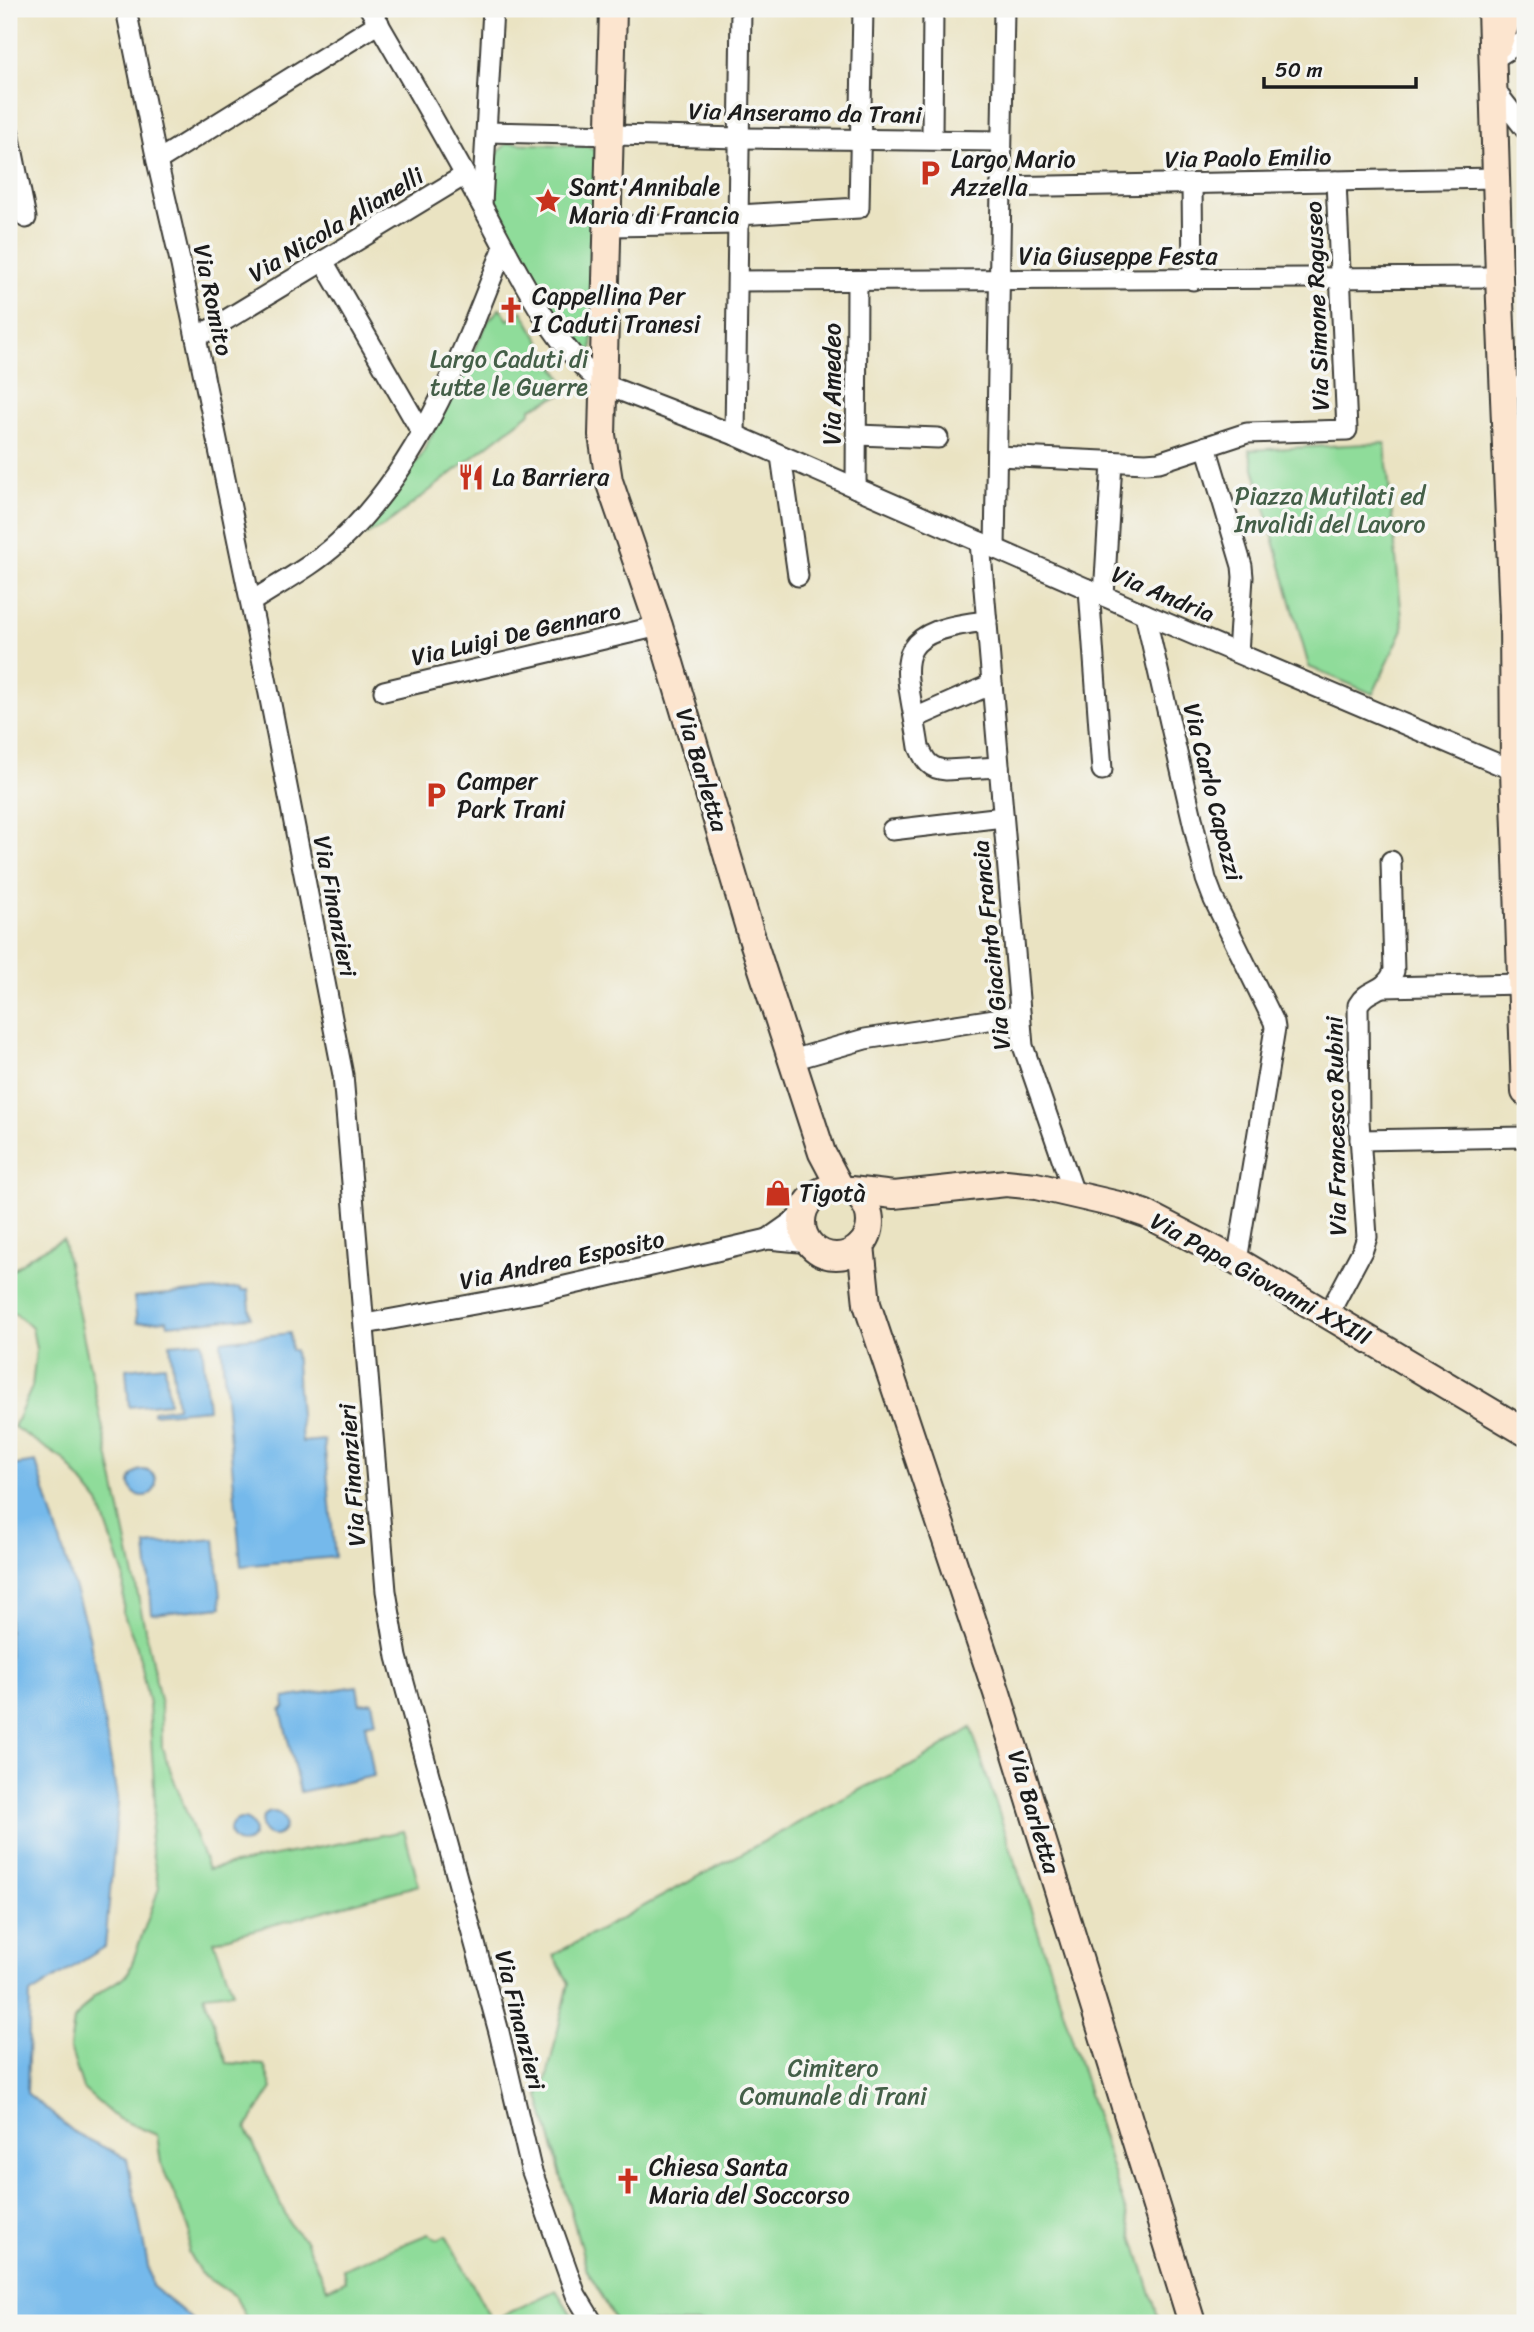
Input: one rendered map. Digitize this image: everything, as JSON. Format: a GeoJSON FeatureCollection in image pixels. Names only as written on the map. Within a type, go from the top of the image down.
{"type":"FeatureCollection","features":[{"type":"Feature","properties":{"kind":"street","name":"Via Romito"},"geometry":{"type":"LineString","coordinates":[[126,9],[251,602]]}},
{"type":"Feature","properties":{"kind":"street"},"geometry":{"type":"LineString","coordinates":[[482,205],[493,9]]}},
{"type":"Feature","properties":{"kind":"street","name":"Via Barletta"},"geometry":{"type":"LineString","coordinates":[[613,9],[602,435],[609,481],[659,626],[751,935],[836,1190],[810,1198],[802,1216]]}},
{"type":"Feature","properties":{"kind":"street"},"geometry":{"type":"LineString","coordinates":[[735,435],[741,9]]}},
{"type":"Feature","properties":{"kind":"street"},"geometry":{"type":"LineString","coordinates":[[609,226],[739,220],[859,208],[863,9]]}},
{"type":"Feature","properties":{"kind":"street"},"geometry":{"type":"LineString","coordinates":[[932,139],[933,9]]}},
{"type":"Feature","properties":{"kind":"street","name":"Via Giacinto Francia"},"geometry":{"type":"LineString","coordinates":[[1004,9],[997,456],[988,545],[987,621],[1020,1015],[1027,1060],[1074,1193]]}},
{"type":"Feature","properties":{"kind":"street"},"geometry":{"type":"LineString","coordinates":[[1491,9],[1499,277],[1514,387],[1525,1091]]}},
{"type":"Feature","properties":{"kind":"street"},"geometry":{"type":"LineString","coordinates":[[1492,60],[1508,14],[1514,9]]}},
{"type":"Feature","properties":{"kind":"street"},"geometry":{"type":"LineString","coordinates":[[157,161],[374,16],[555,332],[585,371],[603,384]]}},
{"type":"Feature","properties":{"kind":"street"},"geometry":{"type":"LineString","coordinates":[[1492,60],[1525,42]]}},
{"type":"Feature","properties":{"kind":"street"},"geometry":{"type":"LineString","coordinates":[[1493,88],[1525,129]]}},
{"type":"Feature","properties":{"kind":"street","name":"Via Anseramo da Trani"},"geometry":{"type":"LineString","coordinates":[[487,132],[1000,141]]}},
{"type":"Feature","properties":{"kind":"street"},"geometry":{"type":"LineString","coordinates":[[9,133],[26,218]]}},
{"type":"Feature","properties":{"kind":"street","name":"Via Nicola Alianelli"},"geometry":{"type":"LineString","coordinates":[[196,338],[465,175]]}},
{"type":"Feature","properties":{"kind":"street","name":"Via Paolo Emilio"},"geometry":{"type":"LineString","coordinates":[[1000,187],[1496,178]]}},
{"type":"Feature","properties":{"kind":"street","name":"Via Simone Raguseo"},"geometry":{"type":"LineString","coordinates":[[1206,446],[1247,433],[1347,430],[1336,181]]}},
{"type":"Feature","properties":{"kind":"street"},"geometry":{"type":"LineString","coordinates":[[1192,184],[1193,279]]}},
{"type":"Feature","properties":{"kind":"street"},"geometry":{"type":"LineString","coordinates":[[251,602],[323,555],[349,532],[390,484],[422,433],[469,336],[504,247]]}},
{"type":"Feature","properties":{"kind":"street"},"geometry":{"type":"LineString","coordinates":[[323,261],[422,433]]}},
{"type":"Feature","properties":{"kind":"street","name":"Via Giuseppe Festa"},"geometry":{"type":"LineString","coordinates":[[738,282],[1499,277]]}},
{"type":"Feature","properties":{"kind":"street","name":"Via Amedeo"},"geometry":{"type":"LineString","coordinates":[[856,488],[858,281]]}},
{"type":"Feature","properties":{"kind":"street","name":"Via Andria"},"geometry":{"type":"LineString","coordinates":[[603,384],[735,435],[1145,614],[1520,773]]}},
{"type":"Feature","properties":{"kind":"street"},"geometry":{"type":"LineString","coordinates":[[856,435],[937,438]]}},
{"type":"Feature","properties":{"kind":"street"},"geometry":{"type":"LineString","coordinates":[[997,456],[1159,462],[1206,446],[1242,566],[1238,653]]}},
{"type":"Feature","properties":{"kind":"street"},"geometry":{"type":"LineString","coordinates":[[781,456],[798,576]]}},
{"type":"Feature","properties":{"kind":"street"},"geometry":{"type":"LineString","coordinates":[[1102,770],[1096,592],[1112,462]]}},
{"type":"Feature","properties":{"kind":"street","name":"Via Finanzieri"},"geometry":{"type":"LineString","coordinates":[[251,602],[343,1075],[386,1591],[397,1657],[499,2032],[531,2169],[576,2295],[593,2323]]}},
{"type":"Feature","properties":{"kind":"street","name":"Via Carlo Capozzi"},"geometry":{"type":"LineString","coordinates":[[1145,614],[1206,879],[1275,1028],[1237,1261]]}},
{"type":"Feature","properties":{"kind":"street"},"geometry":{"type":"LineString","coordinates":[[987,621],[943,628],[925,636],[915,643],[907,661],[919,747],[930,766],[946,771],[999,767]]}},
{"type":"Feature","properties":{"kind":"street","name":"Via Luigi De Gennaro"},"geometry":{"type":"LineString","coordinates":[[384,691],[659,626]]}},
{"type":"Feature","properties":{"kind":"street"},"geometry":{"type":"LineString","coordinates":[[915,718],[992,684]]}},
{"type":"Feature","properties":{"kind":"street"},"geometry":{"type":"LineString","coordinates":[[892,830],[1003,817]]}},
{"type":"Feature","properties":{"kind":"street","name":"Via Francesco Rubini"},"geometry":{"type":"LineString","coordinates":[[1328,1315],[1367,1237],[1360,1140],[1357,1005],[1366,995],[1391,979],[1394,971],[1391,861]]}},
{"type":"Feature","properties":{"kind":"street"},"geometry":{"type":"LineString","coordinates":[[1382,987],[1522,984]]}},
{"type":"Feature","properties":{"kind":"street"},"geometry":{"type":"LineString","coordinates":[[792,1060],[865,1039],[1020,1015]]}},
{"type":"Feature","properties":{"kind":"street"},"geometry":{"type":"LineString","coordinates":[[1360,1140],[1525,1137]]}},
{"type":"Feature","properties":{"kind":"street","name":"Via Papa Giovanni XXIII"},"geometry":{"type":"LineString","coordinates":[[836,1190],[894,1195],[1006,1183],[1074,1193],[1146,1214],[1237,1261],[1525,1432]]}},
{"type":"Feature","properties":{"kind":"street"},"geometry":{"type":"LineString","coordinates":[[836,1190],[866,1205],[870,1215],[894,1195]]}},
{"type":"Feature","properties":{"kind":"street","name":"Via Barletta"},"geometry":{"type":"LineString","coordinates":[[870,1215],[870,1226],[861,1245],[867,1304],[997,1693],[1192,2323]]}},
{"type":"Feature","properties":{"kind":"street"},"geometry":{"type":"LineString","coordinates":[[802,1216],[804,1235],[810,1243]]}},
{"type":"Feature","properties":{"kind":"street","name":"Via Andrea Esposito"},"geometry":{"type":"LineString","coordinates":[[768,1239],[802,1216]]}},
{"type":"Feature","properties":{"kind":"street","name":"Via Andrea Esposito"},"geometry":{"type":"LineString","coordinates":[[365,1324],[535,1293],[768,1239],[810,1243]]}},
{"type":"Feature","properties":{"kind":"street","name":"Via Barletta"},"geometry":{"type":"LineString","coordinates":[[810,1243],[826,1254],[835,1256],[867,1304]]}},
{"type":"Feature","properties":{"kind":"street"},"geometry":{"type":"LineString","coordinates":[[835,1256],[845,1255],[861,1245]]}},
{"type":"Feature","properties":{"kind":"green space"},"geometry":{"type":"Polygon","coordinates":[[[509,143],[588,146],[597,151],[592,356],[585,358],[579,351],[497,220],[493,197],[495,161],[499,151],[509,143]]]}},
{"type":"Feature","properties":{"kind":"green space","name":"Largo Caduti di tutte le Guerre"},"geometry":{"type":"Polygon","coordinates":[[[500,308],[508,320],[522,311],[569,391],[531,408],[531,412],[384,526],[366,535],[361,530],[421,456],[488,321],[500,308]]]}},
{"type":"Feature","properties":{"kind":"green space","name":"Piazza Mutilati ed Invalidi del Lavoro"},"geometry":{"type":"Polygon","coordinates":[[[1385,443],[1403,629],[1373,694],[1309,667],[1249,450],[1385,443]]]}},
{"type":"Feature","properties":{"kind":"green space"},"geometry":{"type":"Polygon","coordinates":[[[63,1239],[161,1705],[162,1748],[208,1869],[404,1831],[419,1885],[214,1941],[233,1992],[204,1995],[227,2063],[264,2065],[272,2088],[246,2128],[290,2225],[305,2240],[327,2289],[345,2281],[343,2269],[428,2234],[438,2239],[446,2235],[492,2321],[556,2290],[577,2323],[248,2323],[236,2297],[200,2273],[188,2252],[190,2231],[161,2164],[157,2135],[116,2118],[83,2089],[70,2048],[74,2020],[93,1997],[128,1974],[159,1888],[150,1842],[155,1803],[149,1705],[137,1647],[123,1613],[124,1576],[99,1503],[64,1460],[14,1427],[32,1387],[36,1349],[32,1328],[16,1314],[9,1312],[9,1273],[31,1256],[63,1239]]]}},
{"type":"Feature","properties":{"kind":"green space","name":"Cimitero Comunale di Trani"},"geometry":{"type":"Polygon","coordinates":[[[971,1728],[1052,1974],[1160,2323],[617,2323],[587,2270],[539,2096],[547,2077],[569,1983],[553,1955],[865,1787],[917,1763],[971,1728]]]}},
{"type":"Feature","properties":{"kind":"water"},"geometry":{"type":"Polygon","coordinates":[[[241,1288],[241,1291],[248,1290],[251,1317],[168,1325],[167,1320],[137,1323],[134,1297],[241,1288]]]}},
{"type":"Feature","properties":{"kind":"water"},"geometry":{"type":"Polygon","coordinates":[[[290,1333],[291,1350],[295,1350],[302,1442],[324,1440],[335,1557],[241,1566],[221,1341],[290,1333]]]}},
{"type":"Feature","properties":{"kind":"water"},"geometry":{"type":"Polygon","coordinates":[[[202,1341],[208,1409],[153,1414],[153,1411],[177,1407],[170,1344],[202,1341]]]}},
{"type":"Feature","properties":{"kind":"water"},"geometry":{"type":"Polygon","coordinates":[[[165,1365],[169,1403],[129,1407],[126,1369],[165,1365]]]}},
{"type":"Feature","properties":{"kind":"water"},"geometry":{"type":"Polygon","coordinates":[[[36,1462],[89,1635],[118,1803],[105,1947],[30,1994],[27,2093],[74,2132],[127,2159],[152,2286],[197,2323],[9,2323],[9,1466],[36,1462]]]}},
{"type":"Feature","properties":{"kind":"water"},"geometry":{"type":"Polygon","coordinates":[[[143,1470],[152,1474],[156,1483],[152,1492],[143,1496],[134,1492],[130,1483],[134,1474],[143,1470]]]}},
{"type":"Feature","properties":{"kind":"water"},"geometry":{"type":"Polygon","coordinates":[[[215,1539],[222,1607],[152,1614],[146,1545],[215,1539]]]}},
{"type":"Feature","properties":{"kind":"water"},"geometry":{"type":"Polygon","coordinates":[[[357,1686],[360,1704],[372,1702],[376,1722],[365,1724],[374,1776],[300,1792],[281,1710],[285,1707],[284,1698],[357,1686]]]}},
{"type":"Feature","properties":{"kind":"water"},"geometry":{"type":"Polygon","coordinates":[[[273,1812],[284,1819],[285,1824],[278,1835],[273,1836],[262,1829],[261,1824],[268,1813],[273,1812]]]}},
{"type":"Feature","properties":{"kind":"water"},"geometry":{"type":"Polygon","coordinates":[[[242,1819],[251,1822],[254,1831],[251,1840],[242,1843],[233,1840],[230,1831],[233,1822],[242,1819]]]}},
{"type":"Feature","properties":{"kind":"place","name":"Largo Mario Azzella"},"geometry":{"type":"Point","coordinates":[930,173]}},
{"type":"Feature","properties":{"kind":"place","name":"Sant'Annibale Maria di Francia"},"geometry":{"type":"Point","coordinates":[548,201]}},
{"type":"Feature","properties":{"kind":"place","name":"Cappellina Per I Caduti Tranesi"},"geometry":{"type":"Point","coordinates":[511,310]}},
{"type":"Feature","properties":{"kind":"place","name":"La Barriera"},"geometry":{"type":"Point","coordinates":[471,477]}},
{"type":"Feature","properties":{"kind":"place","name":"Camper Park Trani"},"geometry":{"type":"Point","coordinates":[436,795]}},
{"type":"Feature","properties":{"kind":"place","name":"Tigotà"},"geometry":{"type":"Point","coordinates":[778,1193]}},
{"type":"Feature","properties":{"kind":"place","name":"Chiesa Santa Maria del Soccorso"},"geometry":{"type":"Point","coordinates":[628,2181]}}]}
